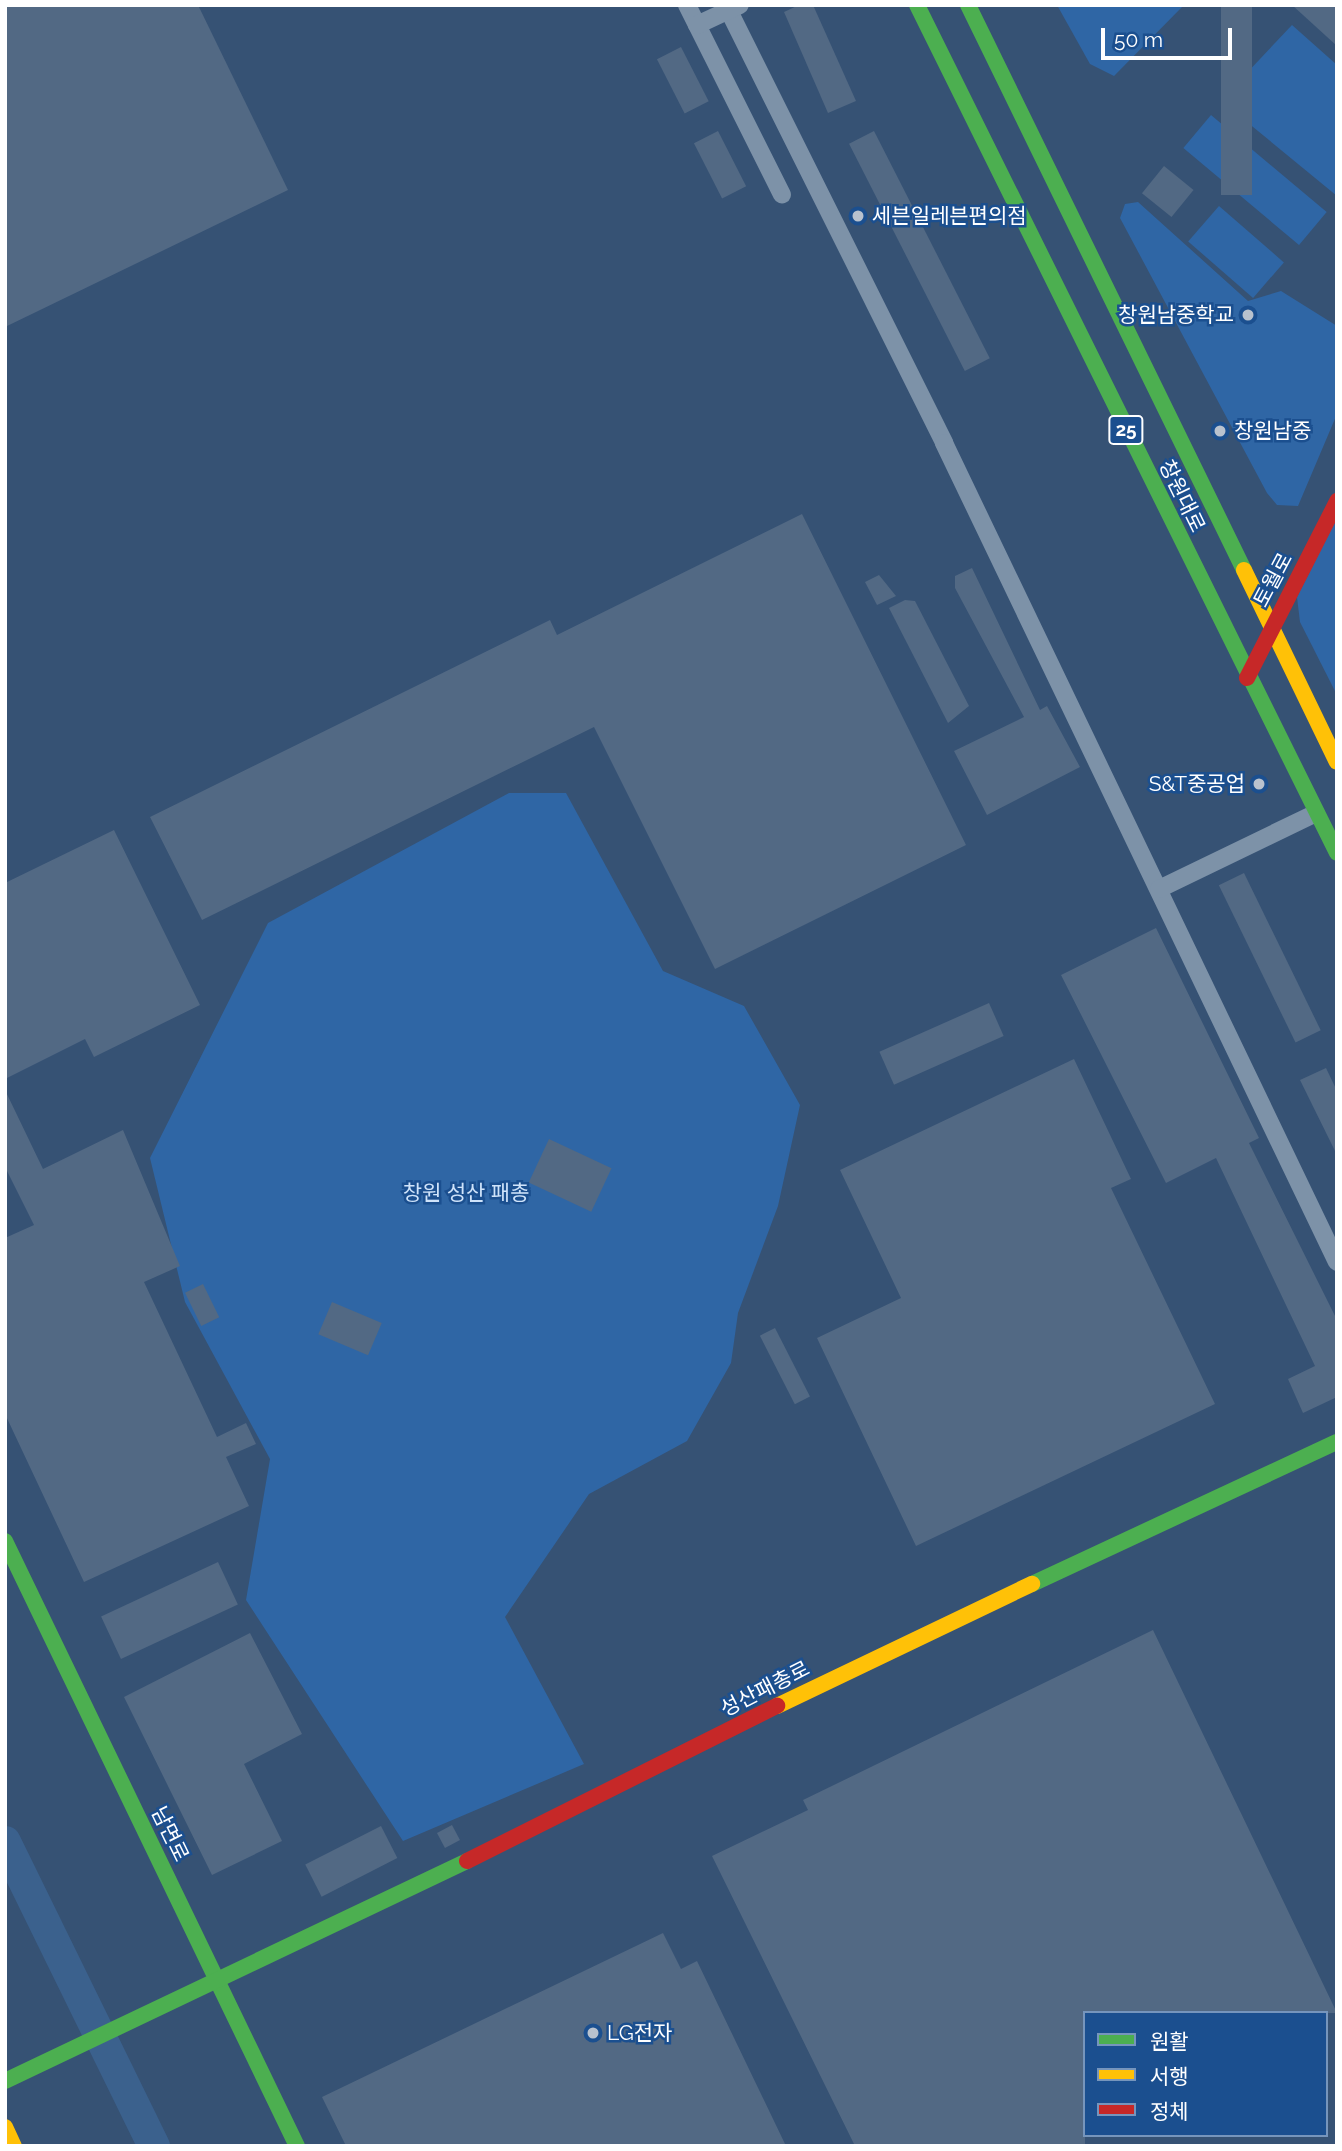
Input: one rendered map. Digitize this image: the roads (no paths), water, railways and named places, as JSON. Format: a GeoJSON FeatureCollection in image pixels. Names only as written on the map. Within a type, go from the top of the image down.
{"type":"FeatureCollection","features":[{"type":"Feature","properties":{"kind":"main road","name":"창원대로"},"geometry":{"type":"LineString","coordinates":[[917,5],[1247,678],[1337,853]]}},
{"type":"Feature","properties":{"kind":"main road","name":"창원대로"},"geometry":{"type":"LineString","coordinates":[[968,5],[1337,762]]}},
{"type":"Feature","properties":{"kind":"main road","name":"토월로"},"geometry":{"type":"LineString","coordinates":[[1247,678],[1337,501]]}},
{"type":"Feature","properties":{"kind":"main road","name":"성산패총로"},"geometry":{"type":"LineString","coordinates":[[11,2078],[216,1978],[505,1843],[883,1653],[1337,1443]]}},
{"type":"Feature","properties":{"kind":"main road","name":"남면로"},"geometry":{"type":"LineString","coordinates":[[5,1541],[297,2146]]}},
{"type":"Feature","properties":{"kind":"main road"},"geometry":{"type":"LineString","coordinates":[[5,2127],[14,2146]]}},
{"type":"Feature","properties":{"kind":"street"},"geometry":{"type":"LineString","coordinates":[[687,5],[782,195]]}},
{"type":"Feature","properties":{"kind":"street"},"geometry":{"type":"LineString","coordinates":[[697,25],[731,7],[1337,1262]]}},
{"type":"Feature","properties":{"kind":"street"},"geometry":{"type":"LineString","coordinates":[[1159,889],[1316,813]]}},
{"type":"Feature","properties":{"kind":"waterway"},"geometry":{"type":"LineString","coordinates":[[5,1842],[154,2146]]}},
{"type":"Feature","properties":{"kind":"place","name":"세븐일레븐편의점"},"geometry":{"type":"Point","coordinates":[858,216]}},
{"type":"Feature","properties":{"kind":"place","name":"창원남중학교"},"geometry":{"type":"Point","coordinates":[1248,315]}},
{"type":"Feature","properties":{"kind":"place","name":"창원남중"},"geometry":{"type":"Point","coordinates":[1220,431]}},
{"type":"Feature","properties":{"kind":"place","name":"S&T중공업"},"geometry":{"type":"Point","coordinates":[1259,784]}},
{"type":"Feature","properties":{"kind":"place","name":"LG전자"},"geometry":{"type":"Point","coordinates":[593,2033]}},
{"type":"Feature","properties":{"kind":"park label","name":"창원 성산 패총"},"geometry":{"type":"Point","coordinates":[466,1193]}}]}
